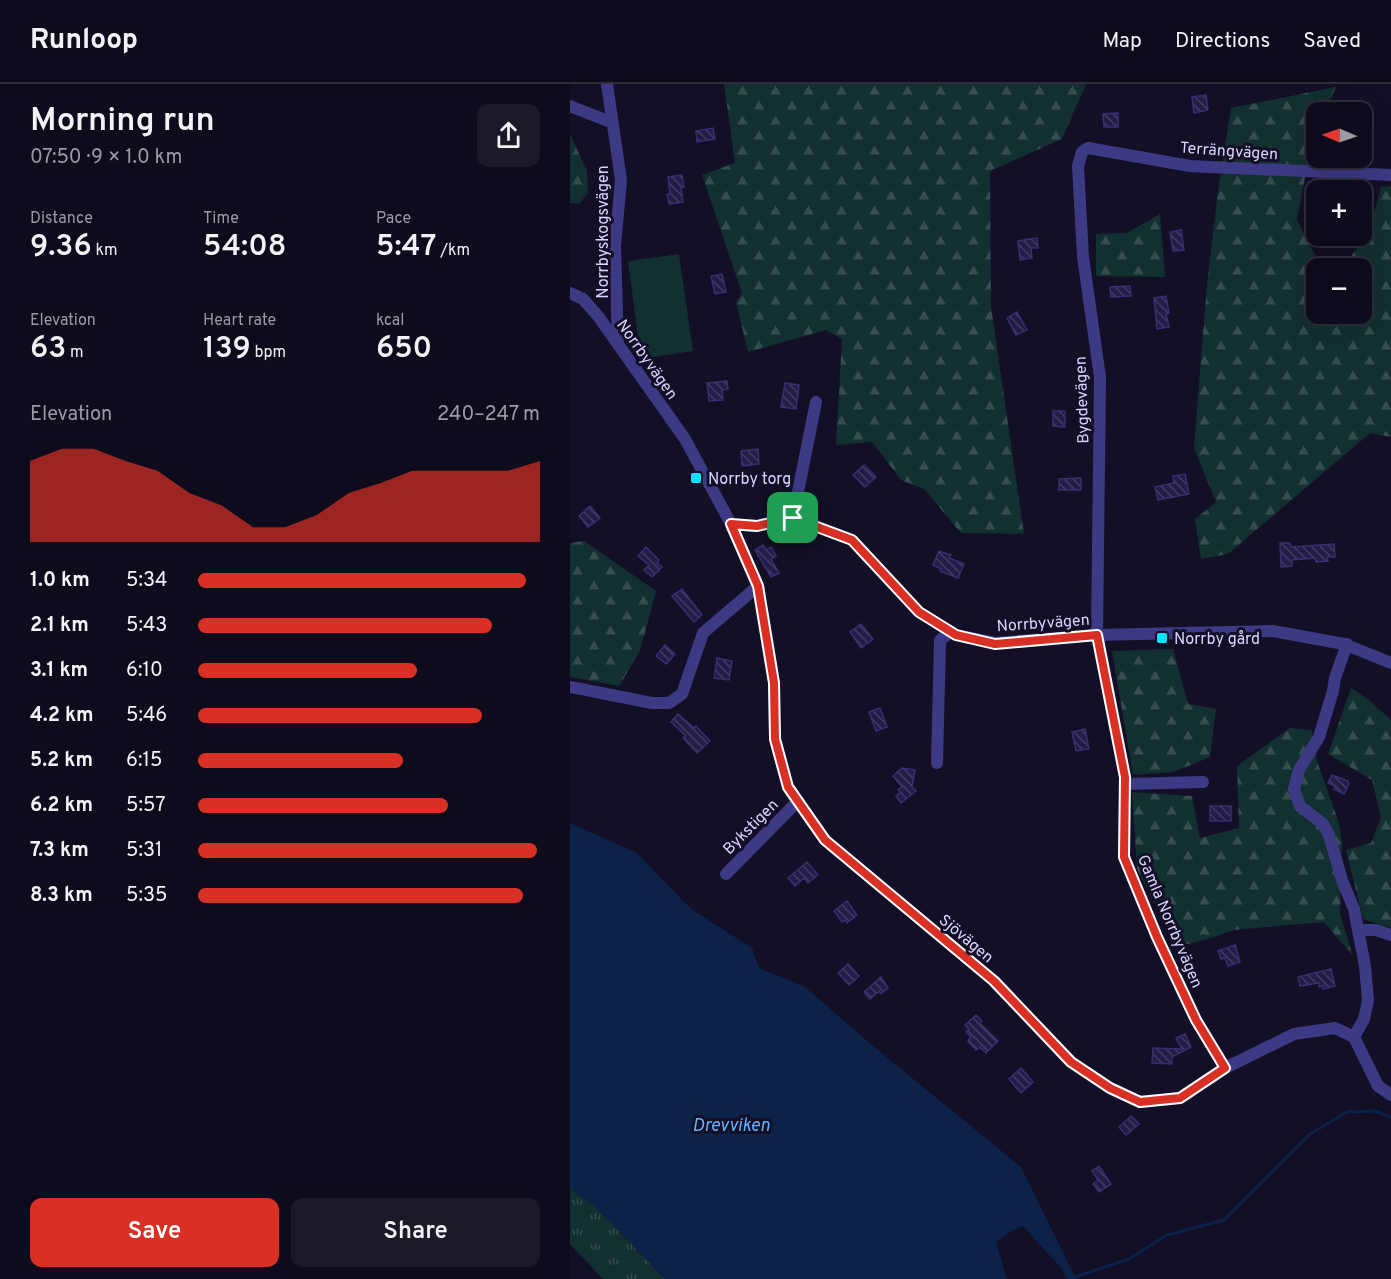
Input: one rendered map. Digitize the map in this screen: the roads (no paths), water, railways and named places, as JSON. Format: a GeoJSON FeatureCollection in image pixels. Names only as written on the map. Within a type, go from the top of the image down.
{"type":"FeatureCollection","features":[{"type":"Feature","properties":{"kind":"street","name":"Norrbyskogsvägen"},"geometry":{"type":"LineString","coordinates":[[607,84],[621,180],[615,246],[618,345]]}},
{"type":"Feature","properties":{"kind":"street"},"geometry":{"type":"LineString","coordinates":[[570,106],[613,123]]}},
{"type":"Feature","properties":{"kind":"street","name":"Terrängvägen"},"geometry":{"type":"LineString","coordinates":[[1078,166],[1082,152],[1088,148],[1190,166],[1391,175]]}},
{"type":"Feature","properties":{"kind":"street","name":"Bygdevägen"},"geometry":{"type":"LineString","coordinates":[[1078,166],[1083,257],[1100,377],[1097,635]]}},
{"type":"Feature","properties":{"kind":"street","name":"Norrbyvägen"},"geometry":{"type":"LineString","coordinates":[[570,293],[583,299],[685,440],[731,524]]}},
{"type":"Feature","properties":{"kind":"street"},"geometry":{"type":"LineString","coordinates":[[731,524],[757,526],[793,518],[816,402]]}},
{"type":"Feature","properties":{"kind":"street","name":"Norrbyvägen"},"geometry":{"type":"LineString","coordinates":[[793,518],[852,540],[919,612],[956,635],[995,644],[1097,635],[1273,631],[1347,644],[1391,663]]}},
{"type":"Feature","properties":{"kind":"street","name":"Sjövägen"},"geometry":{"type":"LineString","coordinates":[[731,524],[758,586],[774,683],[775,739],[788,787],[825,840],[994,981],[1071,1062],[1110,1088],[1140,1102],[1180,1098],[1225,1068],[1294,1034],[1335,1028],[1354,1037]]}},
{"type":"Feature","properties":{"kind":"street"},"geometry":{"type":"LineString","coordinates":[[570,687],[652,703],[669,703],[682,694],[703,633],[758,586]]}},
{"type":"Feature","properties":{"kind":"street"},"geometry":{"type":"LineString","coordinates":[[937,763],[940,640],[951,632]]}},
{"type":"Feature","properties":{"kind":"street","name":"Gamla Norrbyvägen"},"geometry":{"type":"LineString","coordinates":[[1097,635],[1125,784],[1124,857],[1157,937],[1191,1009],[1225,1068]]}},
{"type":"Feature","properties":{"kind":"street"},"geometry":{"type":"LineString","coordinates":[[1347,644],[1319,737],[1299,770],[1294,789],[1300,806],[1323,824],[1329,835],[1342,880],[1354,909],[1368,1000],[1364,1019],[1354,1037],[1378,1086],[1391,1095]]}},
{"type":"Feature","properties":{"kind":"street"},"geometry":{"type":"LineString","coordinates":[[1125,784],[1203,782]]}},
{"type":"Feature","properties":{"kind":"street","name":"Bykstigen"},"geometry":{"type":"LineString","coordinates":[[726,874],[798,801]]}},
{"type":"Feature","properties":{"kind":"street"},"geometry":{"type":"LineString","coordinates":[[1359,930],[1376,930],[1391,935]]}},
{"type":"Feature","properties":{"kind":"water","name":"Drevviken"},"geometry":{"type":"Polygon","coordinates":[[[570,823],[637,853],[691,909],[752,948],[759,968],[805,987],[1021,1167],[1076,1279],[1067,1279],[1061,1268],[1023,1226],[996,1242],[1007,1279],[665,1279],[596,1207],[570,1189],[570,823]]]}},
{"type":"Feature","properties":{"kind":"waterway"},"geometry":{"type":"LineString","coordinates":[[1075,1277],[1129,1259],[1167,1235],[1224,1220],[1310,1134],[1347,1112],[1375,1111],[1391,1117]]}},
{"type":"Feature","properties":{"kind":"place","name":"Norrby torg"},"geometry":{"type":"Point","coordinates":[696,478]}},
{"type":"Feature","properties":{"kind":"place","name":"Norrby gård"},"geometry":{"type":"Point","coordinates":[1162,638]}}]}
